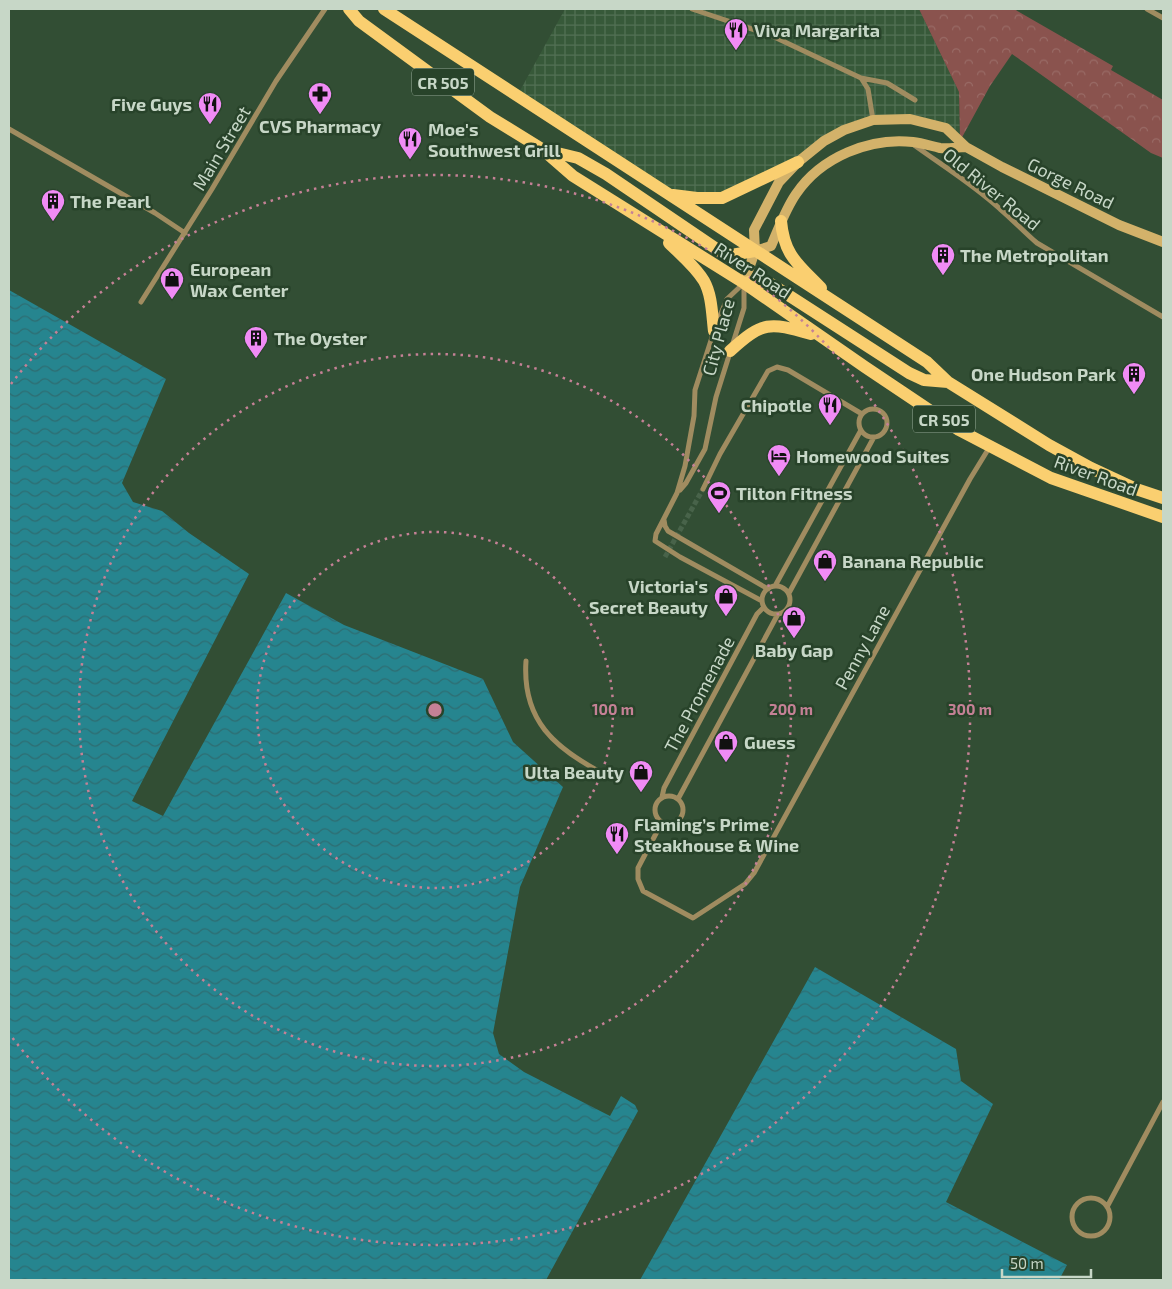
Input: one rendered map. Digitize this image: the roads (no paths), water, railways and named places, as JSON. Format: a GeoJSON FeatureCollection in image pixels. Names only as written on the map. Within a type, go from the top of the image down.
{"type":"FeatureCollection","features":[{"type":"Feature","properties":{"kind":"main road","name":"River Road"},"geometry":{"type":"LineString","coordinates":[[350,9],[359,22],[490,117],[542,149],[573,176],[650,226],[744,283],[959,430],[1051,478],[1163,517]]}},
{"type":"Feature","properties":{"kind":"main road","name":"River Road"},"geometry":{"type":"LineString","coordinates":[[384,9],[927,362],[948,382],[1082,464],[1136,489],[1163,498]]}},
{"type":"Feature","properties":{"kind":"main road","name":"Gorge Road"},"geometry":{"type":"LineString","coordinates":[[744,283],[755,251],[754,230],[779,182],[798,162],[824,141],[844,130],[873,120],[910,119],[946,128],[966,147],[1002,167],[1119,225],[1163,242]]}},
{"type":"Feature","properties":{"kind":"main road"},"geometry":{"type":"LineString","coordinates":[[542,149],[578,158],[599,170],[721,252],[731,255],[771,246],[797,192],[813,175],[832,161],[859,148],[875,143],[909,142],[941,148],[966,147]]}},
{"type":"Feature","properties":{"kind":"main road"},"geometry":{"type":"LineString","coordinates":[[671,195],[722,198],[798,162]]}},
{"type":"Feature","properties":{"kind":"main road"},"geometry":{"type":"LineString","coordinates":[[782,221],[787,249],[792,257],[841,307]]}},
{"type":"Feature","properties":{"kind":"main road"},"geometry":{"type":"LineString","coordinates":[[650,226],[693,267],[704,282],[711,305],[714,331]]}},
{"type":"Feature","properties":{"kind":"main road"},"geometry":{"type":"LineString","coordinates":[[744,283],[763,281],[771,284],[909,373],[924,380],[948,382]]}},
{"type":"Feature","properties":{"kind":"main road"},"geometry":{"type":"LineString","coordinates":[[730,351],[748,334],[762,327],[778,326],[822,338]]}},
{"type":"Feature","properties":{"kind":"street","name":"Main Street"},"geometry":{"type":"LineString","coordinates":[[141,302],[185,233],[276,81],[325,9]]}},
{"type":"Feature","properties":{"kind":"street"},"geometry":{"type":"LineString","coordinates":[[692,9],[770,35],[861,78],[887,82],[915,100]]}},
{"type":"Feature","properties":{"kind":"street"},"geometry":{"type":"LineString","coordinates":[[1147,9],[1163,18]]}},
{"type":"Feature","properties":{"kind":"street"},"geometry":{"type":"LineString","coordinates":[[861,78],[868,89],[873,120]]}},
{"type":"Feature","properties":{"kind":"street"},"geometry":{"type":"LineString","coordinates":[[9,129],[155,213],[185,233]]}},
{"type":"Feature","properties":{"kind":"street","name":"Old River Road"},"geometry":{"type":"LineString","coordinates":[[909,142],[970,185],[1037,243],[1163,317]]}},
{"type":"Feature","properties":{"kind":"street","name":"City Place"},"geometry":{"type":"LineString","coordinates":[[744,283],[727,299],[714,331],[695,390],[694,416],[687,458],[677,493],[656,534],[655,541],[763,604]]}},
{"type":"Feature","properties":{"kind":"street","name":"City Place"},"geometry":{"type":"LineString","coordinates":[[677,493],[686,483],[705,449],[716,397],[744,308],[744,283]]}},
{"type":"Feature","properties":{"kind":"street"},"geometry":{"type":"LineString","coordinates":[[703,489],[720,454],[768,371],[777,367],[788,370],[862,414]]}},
{"type":"Feature","properties":{"kind":"street"},"geometry":{"type":"LineString","coordinates":[[860,430],[869,437],[880,436],[887,427],[886,416],[877,409],[872,409],[862,414],[859,419],[860,430],[775,586],[768,589],[763,596],[763,604],[767,611],[778,614],[787,609],[790,604],[789,593],[874,437]]}},
{"type":"Feature","properties":{"kind":"street","name":"Penny Lane"},"geometry":{"type":"LineString","coordinates":[[662,822],[638,868],[638,879],[643,891],[693,918],[745,884],[754,873],[989,447]]}},
{"type":"Feature","properties":{"kind":"street"},"geometry":{"type":"LineString","coordinates":[[664,518],[664,526],[668,531],[768,589]]}},
{"type":"Feature","properties":{"kind":"street"},"geometry":{"type":"LineString","coordinates":[[775,586],[785,589],[789,593]]}},
{"type":"Feature","properties":{"kind":"street","name":"The Promenade"},"geometry":{"type":"LineString","coordinates":[[662,797],[664,788],[763,604]]}},
{"type":"Feature","properties":{"kind":"street","name":"The Promenade"},"geometry":{"type":"LineString","coordinates":[[678,799],[778,614]]}},
{"type":"Feature","properties":{"kind":"street"},"geometry":{"type":"LineString","coordinates":[[526,661],[526,690],[530,704],[548,735],[583,763],[604,774]]}},
{"type":"Feature","properties":{"kind":"street"},"geometry":{"type":"LineString","coordinates":[[670,796],[678,799],[683,807],[679,820],[671,824],[662,822],[656,816],[655,808],[658,800],[662,797],[670,796]]}},
{"type":"Feature","properties":{"kind":"street"},"geometry":{"type":"LineString","coordinates":[[1107,1206],[1095,1198],[1081,1201],[1073,1213],[1072,1220],[1075,1227],[1087,1236],[1095,1236],[1107,1228],[1110,1221],[1107,1206],[1163,1102]]}},
{"type":"Feature","properties":{"kind":"water"},"geometry":{"type":"Polygon","coordinates":[[[9,290],[166,379],[122,483],[133,502],[162,511],[189,533],[249,574],[132,801],[163,816],[286,593],[344,625],[483,679],[513,742],[563,787],[520,887],[493,1033],[499,1054],[524,1072],[610,1116],[621,1096],[635,1105],[638,1111],[546,1280],[9,1280],[9,290]]]}},
{"type":"Feature","properties":{"kind":"water"},"geometry":{"type":"Polygon","coordinates":[[[815,967],[956,1049],[961,1081],[993,1104],[946,1202],[1067,1265],[1059,1280],[640,1280],[815,967]]]}},
{"type":"Feature","properties":{"kind":"tunnel"},"geometry":{"type":"LineString","coordinates":[[665,557],[703,489]]}},
{"type":"Feature","properties":{"kind":"place","name":"Viva Margarita"},"geometry":{"type":"Point","coordinates":[736,51]}},
{"type":"Feature","properties":{"kind":"place","name":"CVS Pharmacy"},"geometry":{"type":"Point","coordinates":[320,115]}},
{"type":"Feature","properties":{"kind":"place","name":"Five Guys"},"geometry":{"type":"Point","coordinates":[210,125]}},
{"type":"Feature","properties":{"kind":"place","name":"Moe's Southwest Grill"},"geometry":{"type":"Point","coordinates":[410,160]}},
{"type":"Feature","properties":{"kind":"place","name":"The Pearl"},"geometry":{"type":"Point","coordinates":[53,222]}},
{"type":"Feature","properties":{"kind":"place","name":"The Metropolitan"},"geometry":{"type":"Point","coordinates":[943,276]}},
{"type":"Feature","properties":{"kind":"place","name":"European Wax Center"},"geometry":{"type":"Point","coordinates":[172,300]}},
{"type":"Feature","properties":{"kind":"place","name":"The Oyster"},"geometry":{"type":"Point","coordinates":[256,359]}},
{"type":"Feature","properties":{"kind":"place","name":"One Hudson Park"},"geometry":{"type":"Point","coordinates":[1134,395]}},
{"type":"Feature","properties":{"kind":"place","name":"Chipotle"},"geometry":{"type":"Point","coordinates":[830,426]}},
{"type":"Feature","properties":{"kind":"place","name":"Homewood Suites"},"geometry":{"type":"Point","coordinates":[779,477]}},
{"type":"Feature","properties":{"kind":"place","name":"Tilton Fitness"},"geometry":{"type":"Point","coordinates":[719,514]}},
{"type":"Feature","properties":{"kind":"place","name":"Banana Republic"},"geometry":{"type":"Point","coordinates":[825,582]}},
{"type":"Feature","properties":{"kind":"place","name":"Victoria's Secret Beauty"},"geometry":{"type":"Point","coordinates":[726,617]}},
{"type":"Feature","properties":{"kind":"place","name":"Baby Gap"},"geometry":{"type":"Point","coordinates":[794,639]}},
{"type":"Feature","properties":{"kind":"place","name":"Guess"},"geometry":{"type":"Point","coordinates":[726,763]}},
{"type":"Feature","properties":{"kind":"place","name":"Ulta Beauty"},"geometry":{"type":"Point","coordinates":[641,793]}},
{"type":"Feature","properties":{"kind":"place","name":"Flaming’s Prime Steakhouse & Wine"},"geometry":{"type":"Point","coordinates":[617,855]}}]}
